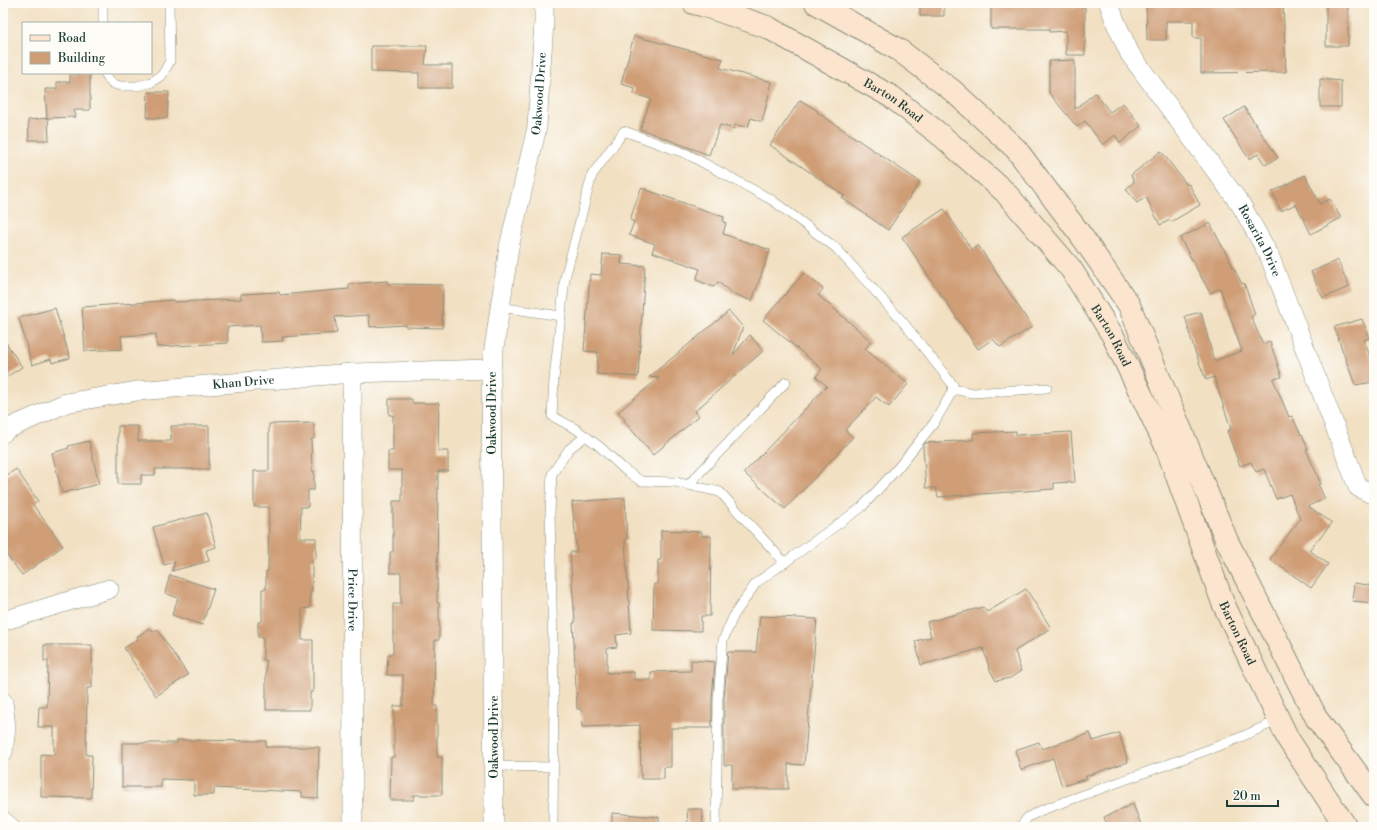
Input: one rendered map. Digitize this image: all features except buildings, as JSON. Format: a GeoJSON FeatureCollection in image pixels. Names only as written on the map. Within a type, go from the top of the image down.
{"type":"FeatureCollection","features":[{"type":"Feature","properties":{"kind":"main road","name":"Barton Road"},"geometry":{"type":"LineString","coordinates":[[694,3],[702,4],[767,27],[892,97],[943,137],[1005,192],[1071,269],[1113,336],[1166,446],[1223,603],[1288,739],[1346,827]]}},
{"type":"Feature","properties":{"kind":"main road"},"geometry":{"type":"LineString","coordinates":[[816,3],[899,50],[953,91],[1016,149],[1083,238],[1128,305],[1227,541],[1317,719],[1374,796]]}},
{"type":"Feature","properties":{"kind":"street","name":"Oakwood Drive"},"geometry":{"type":"LineString","coordinates":[[494,827],[491,369],[510,247],[537,127],[544,3]]}},
{"type":"Feature","properties":{"kind":"street","name":"Rosarita Drive"},"geometry":{"type":"LineString","coordinates":[[1109,3],[1114,21],[1130,54],[1241,205],[1268,255],[1358,487],[1374,495]]}},
{"type":"Feature","properties":{"kind":"street","name":"Khan Drive"},"geometry":{"type":"LineString","coordinates":[[3,433],[66,403],[137,391],[352,372],[491,369]]}},
{"type":"Feature","properties":{"kind":"street","name":"Price Drive"},"geometry":{"type":"LineString","coordinates":[[352,372],[353,827]]}},
{"type":"Feature","properties":{"kind":"street"},"geometry":{"type":"LineString","coordinates":[[3,621],[109,589]]}},
{"type":"Feature","properties":{"kind":"street"},"geometry":{"type":"LineString","coordinates":[[3,702],[6,727],[3,752]]}},
{"type":"Feature","properties":{"kind":"lane"},"geometry":{"type":"LineString","coordinates":[[103,3],[103,22]]}},
{"type":"Feature","properties":{"kind":"lane"},"geometry":{"type":"LineString","coordinates":[[106,74],[110,83],[120,86],[137,86],[150,83],[162,75],[170,61],[170,3]]}},
{"type":"Feature","properties":{"kind":"lane"},"geometry":{"type":"LineString","coordinates":[[716,827],[718,699],[723,640],[734,615],[756,583],[784,563],[862,507],[897,469],[934,423],[952,392],[953,385],[903,322],[836,248],[765,196],[687,154],[624,131],[592,175],[565,278],[554,379],[552,416],[576,429],[600,446],[625,470],[641,481],[675,482],[720,492],[784,563]]}},
{"type":"Feature","properties":{"kind":"lane"},"geometry":{"type":"LineString","coordinates":[[500,307],[561,316]]}},
{"type":"Feature","properties":{"kind":"lane"},"geometry":{"type":"LineString","coordinates":[[688,485],[786,382]]}},
{"type":"Feature","properties":{"kind":"lane"},"geometry":{"type":"LineString","coordinates":[[952,389],[973,393],[1047,388]]}},
{"type":"Feature","properties":{"kind":"lane"},"geometry":{"type":"LineString","coordinates":[[553,827],[554,696],[550,513],[552,474],[569,449],[586,436]]}},
{"type":"Feature","properties":{"kind":"lane"},"geometry":{"type":"LineString","coordinates":[[1020,827],[1028,817],[1042,810],[1232,741],[1279,720]]}},
{"type":"Feature","properties":{"kind":"lane"},"geometry":{"type":"LineString","coordinates":[[494,766],[554,767]]}}]}
